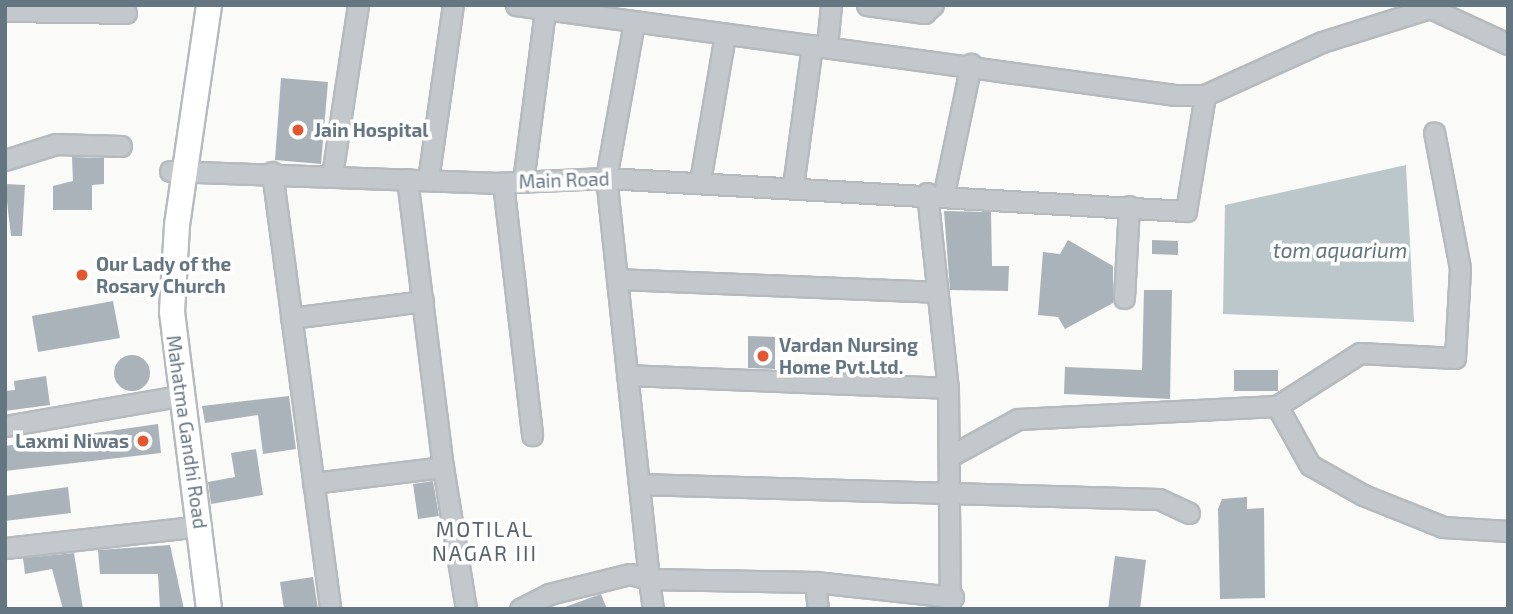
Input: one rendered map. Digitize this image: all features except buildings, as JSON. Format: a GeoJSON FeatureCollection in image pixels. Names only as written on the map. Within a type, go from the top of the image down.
{"type":"FeatureCollection","features":[{"type":"Feature","properties":{"kind":"main road","name":"Mahatma Gandhi Road"},"geometry":{"type":"LineString","coordinates":[[194,5],[160,299],[191,524],[209,609]]}},
{"type":"Feature","properties":{"kind":"main road","name":"Mahatma Gandhi Road"},"geometry":{"type":"LineString","coordinates":[[177,170],[209,5]]}},
{"type":"Feature","properties":{"kind":"main road","name":"Mahatma Gandhi Road"},"geometry":{"type":"LineString","coordinates":[[191,524],[192,609]]}},
{"type":"Feature","properties":{"kind":"street"},"geometry":{"type":"LineString","coordinates":[[332,175],[358,5]]}},
{"type":"Feature","properties":{"kind":"street"},"geometry":{"type":"LineString","coordinates":[[428,180],[453,5]]}},
{"type":"Feature","properties":{"kind":"street"},"geometry":{"type":"LineString","coordinates":[[516,5],[545,10],[615,12],[634,22],[1205,95],[1322,42],[1430,8],[1508,44]]}},
{"type":"Feature","properties":{"kind":"street"},"geometry":{"type":"LineString","coordinates":[[793,186],[820,46],[831,5]]}},
{"type":"Feature","properties":{"kind":"street"},"geometry":{"type":"LineString","coordinates":[[867,5],[924,13],[933,5]]}},
{"type":"Feature","properties":{"kind":"street"},"geometry":{"type":"LineString","coordinates":[[523,182],[545,10]]}},
{"type":"Feature","properties":{"kind":"street"},"geometry":{"type":"LineString","coordinates":[[5,11],[126,13]]}},
{"type":"Feature","properties":{"kind":"street"},"geometry":{"type":"LineString","coordinates":[[634,22],[606,178],[653,609]]}},
{"type":"Feature","properties":{"kind":"street"},"geometry":{"type":"LineString","coordinates":[[700,181],[725,34]]}},
{"type":"Feature","properties":{"kind":"street"},"geometry":{"type":"LineString","coordinates":[[520,609],[630,574],[649,579],[815,582],[952,603],[948,388],[938,292],[935,193],[971,64]]}},
{"type":"Feature","properties":{"kind":"street","name":"Main Road"},"geometry":{"type":"LineString","coordinates":[[177,170],[503,183],[606,178],[700,181],[935,193],[1186,211],[1205,95]]}},
{"type":"Feature","properties":{"kind":"street"},"geometry":{"type":"LineString","coordinates":[[950,456],[1018,419],[1278,406],[1360,353],[1455,358],[1460,268],[1434,132]]}},
{"type":"Feature","properties":{"kind":"street"},"geometry":{"type":"LineString","coordinates":[[5,160],[57,144],[121,146]]}},
{"type":"Feature","properties":{"kind":"street"},"geometry":{"type":"LineString","coordinates":[[272,172],[330,609]]}},
{"type":"Feature","properties":{"kind":"street"},"geometry":{"type":"LineString","coordinates":[[407,179],[443,467],[466,609]]}},
{"type":"Feature","properties":{"kind":"street"},"geometry":{"type":"LineString","coordinates":[[503,183],[532,435]]}},
{"type":"Feature","properties":{"kind":"street"},"geometry":{"type":"LineString","coordinates":[[1124,298],[1129,206]]}},
{"type":"Feature","properties":{"kind":"street"},"geometry":{"type":"LineString","coordinates":[[617,279],[938,292]]}},
{"type":"Feature","properties":{"kind":"street"},"geometry":{"type":"LineString","coordinates":[[291,318],[422,301]]}},
{"type":"Feature","properties":{"kind":"street"},"geometry":{"type":"LineString","coordinates":[[628,375],[948,388]]}},
{"type":"Feature","properties":{"kind":"street"},"geometry":{"type":"LineString","coordinates":[[5,426],[174,397]]}},
{"type":"Feature","properties":{"kind":"street"},"geometry":{"type":"LineString","coordinates":[[1278,406],[1310,465],[1443,527],[1505,535]]}},
{"type":"Feature","properties":{"kind":"street"},"geometry":{"type":"LineString","coordinates":[[313,483],[443,467]]}},
{"type":"Feature","properties":{"kind":"street"},"geometry":{"type":"LineString","coordinates":[[639,484],[951,488],[1159,499],[1189,513]]}},
{"type":"Feature","properties":{"kind":"street"},"geometry":{"type":"LineString","coordinates":[[5,539],[191,524]]}},
{"type":"Feature","properties":{"kind":"street"},"geometry":{"type":"LineString","coordinates":[[5,548],[191,524]]}},
{"type":"Feature","properties":{"kind":"street"},"geometry":{"type":"LineString","coordinates":[[815,582],[818,609]]}},
{"type":"Feature","properties":{"kind":"water","name":"tom aquarium"},"geometry":{"type":"Polygon","coordinates":[[[1406,165],[1414,322],[1223,314],[1225,205],[1406,165]]]}},
{"type":"Feature","properties":{"kind":"place","name":"Jain Hospital"},"geometry":{"type":"Point","coordinates":[298,130]}},
{"type":"Feature","properties":{"kind":"place","name":"Our Lady of the Rosary Church"},"geometry":{"type":"Point","coordinates":[82,275]}},
{"type":"Feature","properties":{"kind":"place","name":"Vardan Nursing Home Pvt.Ltd."},"geometry":{"type":"Point","coordinates":[763,356]}},
{"type":"Feature","properties":{"kind":"place","name":"Laxmi Niwas"},"geometry":{"type":"Point","coordinates":[143,441]}},
{"type":"Feature","properties":{"kind":"district","name":"MOTILAL NAGAR III"},"geometry":{"type":"Point","coordinates":[485,541]}}]}
